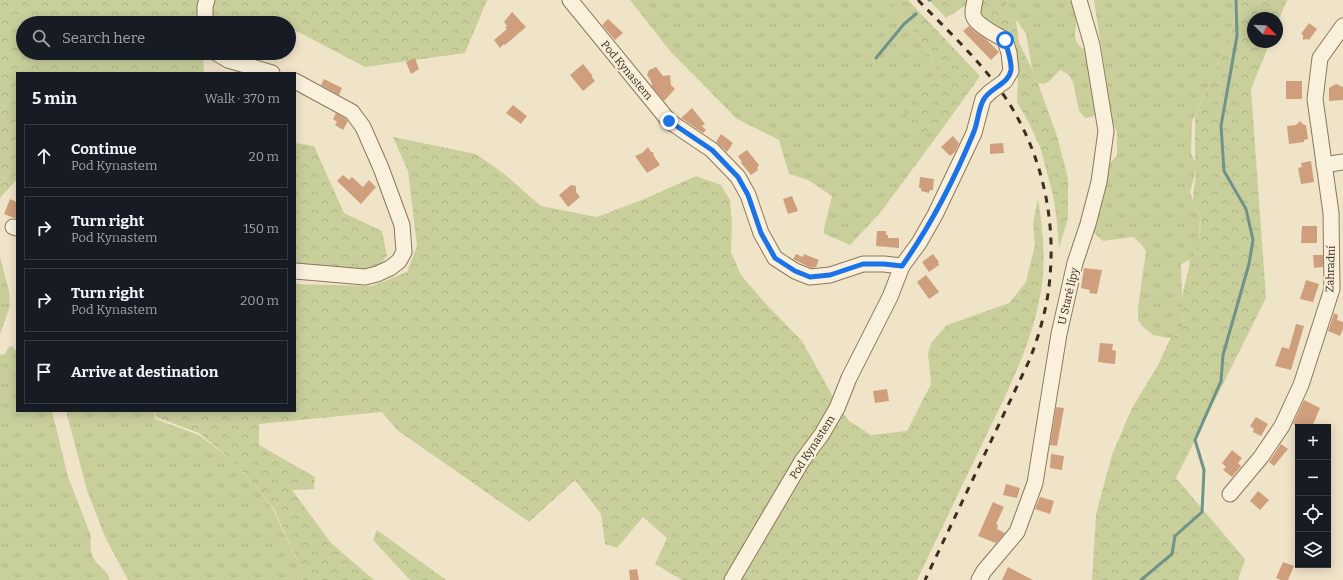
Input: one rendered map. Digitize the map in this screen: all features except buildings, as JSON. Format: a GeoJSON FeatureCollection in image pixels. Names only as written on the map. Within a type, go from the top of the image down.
{"type":"FeatureCollection","features":[{"type":"Feature","properties":{"kind":"street"},"geometry":{"type":"LineString","coordinates":[[205,16],[205,6],[207,0]]}},
{"type":"Feature","properties":{"kind":"street","name":"Pod Kynastem"},"geometry":{"type":"LineString","coordinates":[[570,0],[669,121],[712,150],[738,177],[748,195],[761,233],[775,258],[795,271],[810,277],[830,275],[863,264],[902,266]]}},
{"type":"Feature","properties":{"kind":"street","name":"Pod Kynastem"},"geometry":{"type":"LineString","coordinates":[[732,580],[802,461],[822,434],[837,408],[848,378],[890,297],[902,266],[919,243],[935,215],[974,133],[983,99],[1005,81],[1011,71],[1009,53],[1005,40],[974,19],[973,13],[975,0]]}},
{"type":"Feature","properties":{"kind":"street","name":"U Staré lípy"},"geometry":{"type":"LineString","coordinates":[[978,580],[1017,532],[1035,483],[1059,334],[1075,263],[1088,224],[1099,182],[1106,131],[1092,45],[1079,0]]}},
{"type":"Feature","properties":{"kind":"street","name":"Zahradní"},"geometry":{"type":"LineString","coordinates":[[1230,494],[1261,457],[1282,426],[1301,385],[1337,285],[1331,214],[1315,99],[1320,58],[1343,26]]}},
{"type":"Feature","properties":{"kind":"street"},"geometry":{"type":"LineString","coordinates":[[228,60],[269,72]]}},
{"type":"Feature","properties":{"kind":"street"},"geometry":{"type":"LineString","coordinates":[[296,82],[352,112],[363,127],[381,168],[402,225],[404,252],[399,261],[390,268],[377,274],[365,276],[296,272]]}},
{"type":"Feature","properties":{"kind":"street"},"geometry":{"type":"LineString","coordinates":[[1324,165],[1343,162]]}},
{"type":"Feature","properties":{"kind":"green space"},"geometry":{"type":"Polygon","coordinates":[[[0,0],[487,0],[465,53],[365,67],[296,31],[296,16],[16,16],[16,60],[203,60],[204,72],[16,72],[16,180],[0,198],[0,0]]]}},
{"type":"Feature","properties":{"kind":"green space"},"geometry":{"type":"Polygon","coordinates":[[[630,0],[890,0],[922,42],[941,75],[913,132],[940,132],[880,213],[850,245],[823,233],[832,196],[808,180],[789,174],[779,140],[737,119],[670,51],[630,0]]]}},
{"type":"Feature","properties":{"kind":"green space"},"geometry":{"type":"Polygon","coordinates":[[[890,0],[908,0],[980,76],[940,132],[913,132],[904,109],[941,75],[922,42],[890,0]]]}},
{"type":"Feature","properties":{"kind":"green space"},"geometry":{"type":"Polygon","coordinates":[[[929,0],[1008,0],[1004,12],[1007,17],[1016,21],[1019,43],[1038,83],[1057,136],[1068,178],[1068,218],[1059,248],[1053,195],[1040,147],[1017,102],[1018,79],[1005,31],[965,6],[946,18],[929,0]]]}},
{"type":"Feature","properties":{"kind":"green space"},"geometry":{"type":"Polygon","coordinates":[[[1008,0],[1069,0],[1076,4],[1077,17],[1075,36],[1078,44],[1086,50],[1096,114],[1092,117],[1085,118],[1079,111],[1073,82],[1069,75],[1060,70],[1046,83],[1038,83],[1033,74],[1026,34],[1017,21],[1007,17],[1004,12],[1008,0]]]}},
{"type":"Feature","properties":{"kind":"green space"},"geometry":{"type":"Polygon","coordinates":[[[1094,0],[1234,0],[1236,3],[1234,20],[1217,67],[1192,122],[1191,153],[1197,166],[1190,193],[1200,217],[1199,243],[1194,258],[1181,264],[1183,328],[1179,335],[1168,338],[1153,335],[1142,326],[1138,320],[1138,308],[1146,251],[1133,237],[1103,241],[1092,231],[1108,166],[1117,155],[1117,132],[1113,124],[1094,0]]]}},
{"type":"Feature","properties":{"kind":"green space"},"geometry":{"type":"Polygon","coordinates":[[[1234,0],[1287,0],[1282,12],[1247,12],[1247,48],[1268,48],[1251,89],[1266,298],[1176,478],[1245,559],[1238,580],[1092,580],[1096,514],[1112,455],[1132,408],[1157,367],[1171,337],[1179,335],[1181,331],[1183,318],[1183,295],[1190,259],[1194,258],[1197,248],[1200,227],[1199,215],[1193,199],[1196,169],[1195,116],[1217,67],[1234,20],[1236,3],[1234,0]]]}},
{"type":"Feature","properties":{"kind":"green space"},"geometry":{"type":"Polygon","coordinates":[[[393,137],[476,154],[503,173],[541,206],[597,217],[642,200],[696,176],[721,185],[730,200],[732,223],[731,252],[741,275],[766,304],[802,341],[836,402],[727,580],[682,580],[655,564],[667,538],[643,517],[617,548],[605,544],[601,514],[575,480],[529,522],[397,430],[382,412],[259,424],[259,445],[315,477],[314,489],[292,490],[331,543],[374,580],[303,580],[302,571],[274,509],[233,461],[199,433],[156,417],[154,412],[296,412],[296,284],[372,286],[407,272],[417,246],[408,171],[393,137]]]}},
{"type":"Feature","properties":{"kind":"green space"},"geometry":{"type":"Polygon","coordinates":[[[296,143],[314,146],[344,213],[382,231],[387,256],[378,267],[345,272],[296,265],[296,143]]]}},
{"type":"Feature","properties":{"kind":"green space"},"geometry":{"type":"Polygon","coordinates":[[[1038,198],[1043,237],[1043,276],[1040,298],[1029,339],[1004,399],[917,580],[735,580],[840,409],[849,421],[871,435],[907,431],[931,384],[928,354],[931,343],[947,325],[1009,303],[1026,282],[1035,245],[1033,224],[1038,198]]]}},
{"type":"Feature","properties":{"kind":"green space"},"geometry":{"type":"Polygon","coordinates":[[[0,257],[9,291],[10,306],[0,334],[0,257]]]}},
{"type":"Feature","properties":{"kind":"green space"},"geometry":{"type":"Polygon","coordinates":[[[12,346],[16,351],[16,412],[52,412],[68,477],[91,536],[90,545],[93,557],[107,573],[110,580],[0,580],[0,355],[5,354],[8,348],[12,346]]]}},
{"type":"Feature","properties":{"kind":"green space"},"geometry":{"type":"Polygon","coordinates":[[[66,412],[153,412],[155,419],[199,435],[233,461],[258,489],[273,509],[302,571],[303,580],[128,580],[105,537],[87,490],[66,412]]]}},
{"type":"Feature","properties":{"kind":"green space"},"geometry":{"type":"Polygon","coordinates":[[[377,530],[446,580],[410,580],[373,540],[377,530]]]}},
{"type":"Feature","properties":{"kind":"waterway"},"geometry":{"type":"LineString","coordinates":[[1141,580],[1172,554],[1175,536],[1202,512],[1204,470],[1195,440],[1221,381],[1223,355],[1249,264],[1253,240],[1246,209],[1224,171],[1221,126],[1237,36],[1236,0]]}},
{"type":"Feature","properties":{"kind":"waterway"},"geometry":{"type":"LineString","coordinates":[[876,58],[904,24],[916,14]]}},
{"type":"Feature","properties":{"kind":"railway"},"geometry":{"type":"LineString","coordinates":[[918,0],[980,64],[998,87],[1024,130],[1034,153],[1047,201],[1051,251],[1049,287],[1045,308],[1030,359],[925,580]]}},
{"type":"Feature","properties":{"kind":"route"},"geometry":{"type":"LineString","coordinates":[[669,121],[712,150],[738,177],[748,195],[761,233],[775,258],[795,271],[810,277],[830,275],[863,264],[902,266],[919,243],[935,215],[974,133],[983,99],[1005,81],[1011,71],[1009,53],[1005,40]]}}]}
